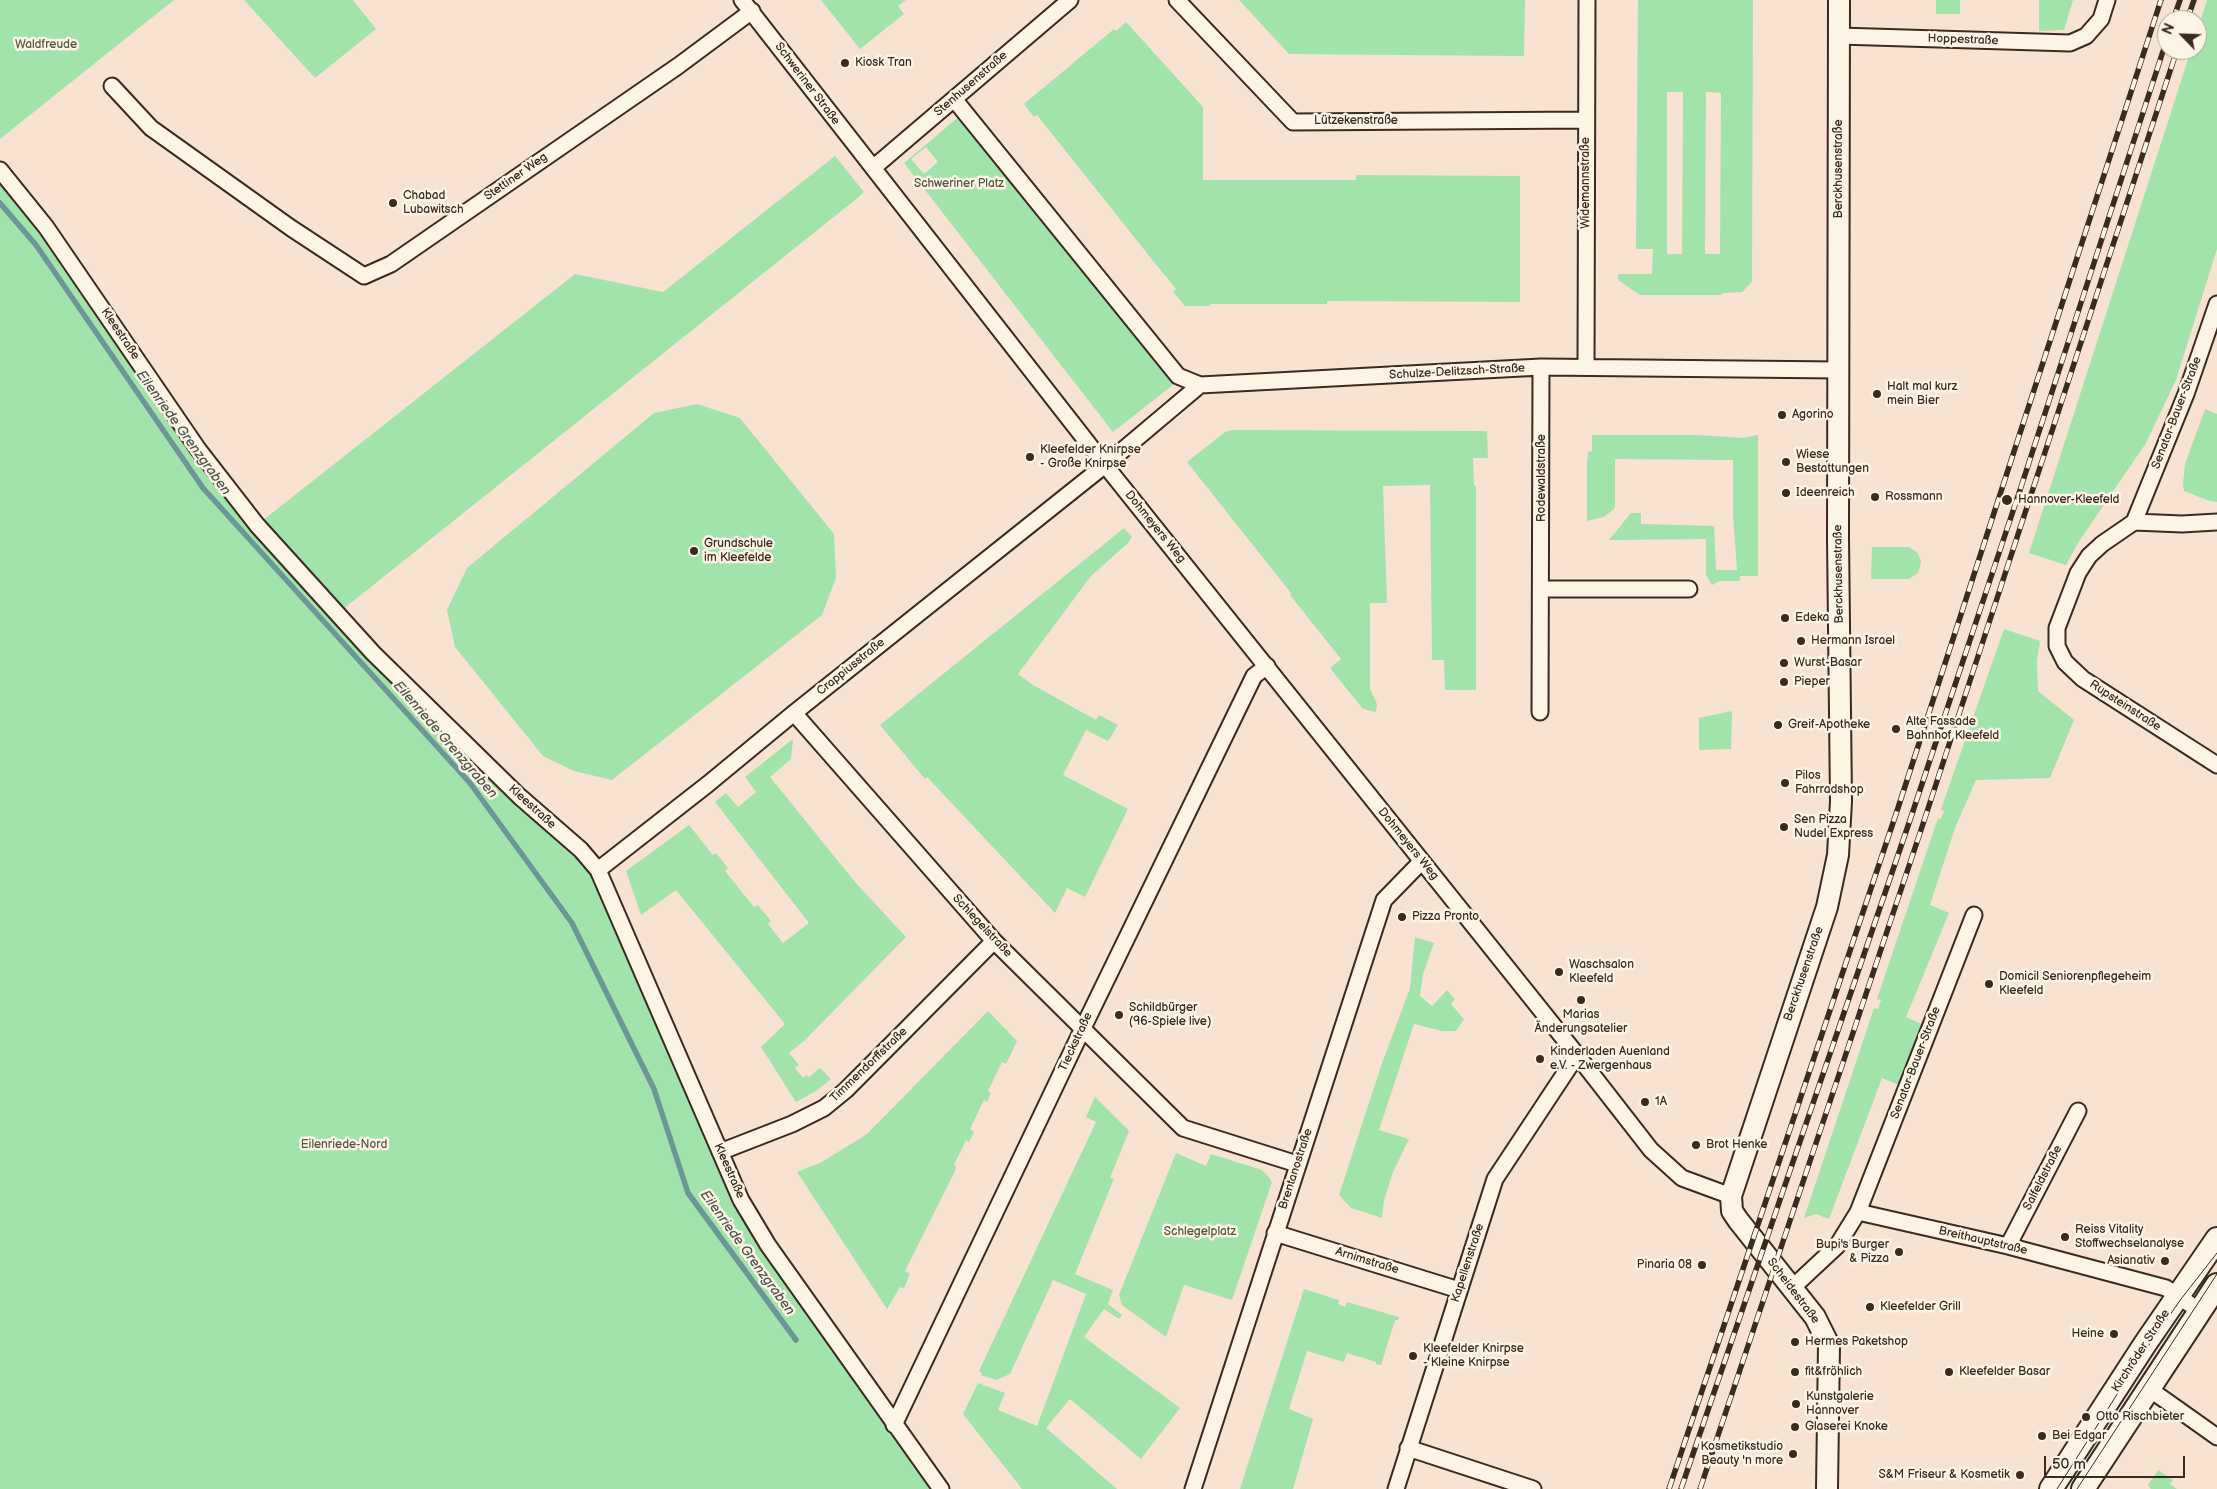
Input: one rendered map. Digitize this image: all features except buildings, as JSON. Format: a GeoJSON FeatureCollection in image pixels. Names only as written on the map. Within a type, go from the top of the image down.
{"type":"FeatureCollection","features":[{"type":"Feature","properties":{"kind":"main road","name":"Kirchröder Straße"},"geometry":{"type":"LineString","coordinates":[[2051,1489],[2177,1296],[2217,1239]]}},
{"type":"Feature","properties":{"kind":"main road"},"geometry":{"type":"LineString","coordinates":[[2083,1489],[2217,1285]]}},
{"type":"Feature","properties":{"kind":"street","name":"Stenhusenstraße"},"geometry":{"type":"LineString","coordinates":[[873,168],[1070,0]]}},
{"type":"Feature","properties":{"kind":"street","name":"Lützekenstraße"},"geometry":{"type":"LineString","coordinates":[[1177,0],[1292,122],[1586,120]]}},
{"type":"Feature","properties":{"kind":"street","name":"Widemannstraße"},"geometry":{"type":"LineString","coordinates":[[1586,367],[1587,0]]}},
{"type":"Feature","properties":{"kind":"street","name":"Berckhusenstraße"},"geometry":{"type":"LineString","coordinates":[[1730,1196],[1826,907],[1838,855],[1841,801],[1838,370],[1839,0]]}},
{"type":"Feature","properties":{"kind":"street","name":"Hoppestraße"},"geometry":{"type":"LineString","coordinates":[[1839,36],[2070,43],[2086,36],[2101,19],[2107,0]]}},
{"type":"Feature","properties":{"kind":"street","name":"Stettiner Weg"},"geometry":{"type":"LineString","coordinates":[[112,86],[151,128],[299,233],[364,276],[398,259],[678,66],[747,6]]}},
{"type":"Feature","properties":{"kind":"street","name":"Schweriner Straße"},"geometry":{"type":"LineString","coordinates":[[747,6],[873,168]]}},
{"type":"Feature","properties":{"kind":"street"},"geometry":{"type":"LineString","coordinates":[[873,168],[1106,465],[1200,385],[1178,376],[954,99]]}},
{"type":"Feature","properties":{"kind":"street","name":"Kleestraße"},"geometry":{"type":"LineString","coordinates":[[0,170],[60,246],[198,449],[257,525],[373,654],[519,796],[581,850],[598,870],[742,1200],[768,1245],[941,1489]]}},
{"type":"Feature","properties":{"kind":"street","name":"Senator-Bauer-Straße"},"geometry":{"type":"LineString","coordinates":[[2134,522],[2186,394],[2217,304]]}},
{"type":"Feature","properties":{"kind":"street","name":"Schulze-Delitzsch-Straße"},"geometry":{"type":"LineString","coordinates":[[1200,385],[1541,367],[1838,370]]}},
{"type":"Feature","properties":{"kind":"street","name":"Rodewaldstraße"},"geometry":{"type":"LineString","coordinates":[[1540,712],[1542,589],[1541,367]]}},
{"type":"Feature","properties":{"kind":"street","name":"Dohmeyers Weg"},"geometry":{"type":"LineString","coordinates":[[1106,465],[1421,862],[1578,1055],[1651,1150],[1682,1178],[1730,1196]]}},
{"type":"Feature","properties":{"kind":"street","name":"Crappiusstraße"},"geometry":{"type":"LineString","coordinates":[[598,870],[716,778],[794,713],[1106,465]]}},
{"type":"Feature","properties":{"kind":"street"},"geometry":{"type":"LineString","coordinates":[[2134,522],[2182,524],[2217,522]]}},
{"type":"Feature","properties":{"kind":"street","name":"Rupsteinstraße"},"geometry":{"type":"LineString","coordinates":[[2134,522],[2102,544],[2089,556],[2078,573],[2056,628],[2057,646],[2065,662],[2083,679],[2217,765]]}},
{"type":"Feature","properties":{"kind":"street"},"geometry":{"type":"LineString","coordinates":[[1542,589],[1689,589]]}},
{"type":"Feature","properties":{"kind":"street","name":"Tieckstraße"},"geometry":{"type":"LineString","coordinates":[[894,1425],[1083,1028],[1254,676],[1267,666]]}},
{"type":"Feature","properties":{"kind":"street","name":"Schlegelstraße"},"geometry":{"type":"LineString","coordinates":[[794,713],[994,941],[1183,1128],[1298,1164]]}},
{"type":"Feature","properties":{"kind":"street","name":"Brentanostraße"},"geometry":{"type":"LineString","coordinates":[[1193,1489],[1384,900],[1421,862]]}},
{"type":"Feature","properties":{"kind":"street","name":"Senator-Bauer-Straße"},"geometry":{"type":"LineString","coordinates":[[1858,1212],[1974,915]]}},
{"type":"Feature","properties":{"kind":"street","name":"Timmendorffstraße"},"geometry":{"type":"LineString","coordinates":[[720,1152],[792,1124],[831,1102],[846,1090],[994,941]]}},
{"type":"Feature","properties":{"kind":"street","name":"Kapellenstraße"},"geometry":{"type":"LineString","coordinates":[[1396,1489],[1495,1178],[1578,1055]]}},
{"type":"Feature","properties":{"kind":"street","name":"Salfeldstraße"},"geometry":{"type":"LineString","coordinates":[[2008,1246],[2078,1110]]}},
{"type":"Feature","properties":{"kind":"street","name":"Scheidestraße"},"geometry":{"type":"LineString","coordinates":[[1730,1196],[1732,1211],[1814,1317],[1829,1345],[1828,1489]]}},
{"type":"Feature","properties":{"kind":"street"},"geometry":{"type":"LineString","coordinates":[[1792,1288],[1837,1246],[1858,1212]]}},
{"type":"Feature","properties":{"kind":"street","name":"Breithauptstraße"},"geometry":{"type":"LineString","coordinates":[[1858,1212],[2008,1246],[2166,1288],[2200,1311]]}},
{"type":"Feature","properties":{"kind":"street","name":"Arnimstraße"},"geometry":{"type":"LineString","coordinates":[[1275,1233],[1459,1290]]}},
{"type":"Feature","properties":{"kind":"street"},"geometry":{"type":"LineString","coordinates":[[2148,1388],[2217,1437]]}},
{"type":"Feature","properties":{"kind":"street"},"geometry":{"type":"LineString","coordinates":[[1408,1448],[1533,1489]]}},
{"type":"Feature","properties":{"kind":"green space","name":"Waldfreude"},"geometry":{"type":"Polygon","coordinates":[[[0,0],[174,0],[0,139],[0,0]]]}},
{"type":"Feature","properties":{"kind":"green space"},"geometry":{"type":"Polygon","coordinates":[[[244,0],[353,0],[376,29],[315,78],[244,0]]]}},
{"type":"Feature","properties":{"kind":"green space"},"geometry":{"type":"Polygon","coordinates":[[[821,0],[906,0],[898,6],[904,14],[860,49],[821,0]]]}},
{"type":"Feature","properties":{"kind":"green space"},"geometry":{"type":"Polygon","coordinates":[[[1239,0],[1525,0],[1524,56],[1289,54],[1239,0]]]}},
{"type":"Feature","properties":{"kind":"green space"},"geometry":{"type":"Polygon","coordinates":[[[1638,0],[1753,0],[1752,282],[1742,292],[1720,295],[1640,295],[1618,280],[1618,274],[1652,274],[1653,249],[1636,249],[1638,0]],[[1667,92],[1667,254],[1682,254],[1683,92],[1667,92]],[[1706,92],[1705,254],[1720,254],[1721,93],[1706,92]]]}},
{"type":"Feature","properties":{"kind":"green space"},"geometry":{"type":"Polygon","coordinates":[[[1936,0],[1960,0],[1960,14],[1936,14],[1936,0]]]}},
{"type":"Feature","properties":{"kind":"green space"},"geometry":{"type":"Polygon","coordinates":[[[2039,0],[2073,0],[2064,30],[2039,31],[2039,0]]]}},
{"type":"Feature","properties":{"kind":"green space"},"geometry":{"type":"Polygon","coordinates":[[[2207,0],[2217,0],[2217,249],[2176,380],[2146,443],[2078,543],[2066,565],[2029,553],[2188,60],[2207,60],[2207,10],[2204,10],[2207,0]]]}},
{"type":"Feature","properties":{"kind":"green space"},"geometry":{"type":"Polygon","coordinates":[[[1126,22],[1203,107],[1203,180],[1356,180],[1356,175],[1520,176],[1520,302],[1327,301],[1327,304],[1210,304],[1210,306],[1185,306],[1173,292],[1176,289],[1037,115],[1034,117],[1024,104],[1114,29],[1116,31],[1126,22]]]}},
{"type":"Feature","properties":{"kind":"green space","name":"Schweriner Platz"},"geometry":{"type":"Polygon","coordinates":[[[961,115],[1178,381],[1113,432],[904,163],[961,115]],[[926,147],[911,159],[924,174],[938,162],[926,147]]]}},
{"type":"Feature","properties":{"kind":"green space","name":"Eilenriede-Nord"},"geometry":{"type":"Polygon","coordinates":[[[835,156],[864,192],[337,614],[581,850],[741,1200],[941,1489],[0,1489],[0,170],[257,525],[575,274],[663,292],[835,156]]]}},
{"type":"Feature","properties":{"kind":"green space"},"geometry":{"type":"Polygon","coordinates":[[[697,404],[740,418],[834,534],[836,578],[822,615],[612,780],[574,771],[543,756],[455,647],[447,610],[467,568],[654,413],[697,404]]]}},
{"type":"Feature","properties":{"kind":"green space"},"geometry":{"type":"Polygon","coordinates":[[[2205,409],[2217,414],[2217,502],[2184,491],[2183,484],[2185,464],[2205,409]]]}},
{"type":"Feature","properties":{"kind":"green space"},"geometry":{"type":"Polygon","coordinates":[[[1232,430],[1487,431],[1488,458],[1473,458],[1474,485],[1476,486],[1476,690],[1445,690],[1444,660],[1432,660],[1430,485],[1383,486],[1387,603],[1370,603],[1370,689],[1377,704],[1376,712],[1363,709],[1330,668],[1341,659],[1187,462],[1225,432],[1232,430]]]}},
{"type":"Feature","properties":{"kind":"green space"},"geometry":{"type":"Polygon","coordinates":[[[1592,435],[1698,435],[1743,438],[1758,435],[1758,576],[1740,576],[1740,581],[1720,581],[1712,585],[1706,575],[1706,539],[1609,540],[1631,513],[1641,513],[1641,524],[1714,526],[1716,570],[1737,570],[1733,514],[1733,460],[1615,459],[1615,508],[1604,517],[1587,521],[1587,463],[1588,452],[1592,451],[1592,435]]]}},
{"type":"Feature","properties":{"kind":"green space"},"geometry":{"type":"Polygon","coordinates":[[[1124,528],[1132,537],[1128,543],[1091,576],[1018,674],[1033,685],[1096,720],[1099,715],[1118,725],[1108,741],[1086,730],[1063,775],[1128,809],[1085,897],[1067,888],[1055,913],[927,777],[925,779],[880,725],[1124,528]]]}},
{"type":"Feature","properties":{"kind":"green space"},"geometry":{"type":"Polygon","coordinates":[[[1872,547],[1909,547],[1918,553],[1921,562],[1918,573],[1909,579],[1871,579],[1872,547]]]}},
{"type":"Feature","properties":{"kind":"green space"},"geometry":{"type":"Polygon","coordinates":[[[2004,629],[2040,641],[2037,661],[2038,691],[2074,720],[2050,778],[1976,780],[1955,828],[1930,905],[1949,913],[1906,1017],[1930,1028],[1906,1088],[1882,1078],[1829,1219],[1816,1214],[1804,1218],[1874,1008],[1878,1009],[1881,1000],[1877,999],[1938,818],[1941,819],[1944,811],[1941,809],[2004,629]]]}},
{"type":"Feature","properties":{"kind":"green space"},"geometry":{"type":"Polygon","coordinates":[[[1732,711],[1731,749],[1699,750],[1699,718],[1732,711]]]}},
{"type":"Feature","properties":{"kind":"green space"},"geometry":{"type":"Polygon","coordinates":[[[793,739],[791,759],[770,777],[855,882],[906,937],[805,1040],[789,1053],[799,1065],[795,1068],[803,1078],[807,1075],[809,1077],[820,1068],[831,1079],[816,1091],[796,1102],[761,1047],[785,1024],[676,890],[641,915],[626,871],[689,825],[713,855],[716,853],[728,868],[725,871],[754,907],[758,905],[771,921],[768,924],[783,943],[809,923],[715,802],[726,793],[738,807],[756,792],[745,777],[793,739]]]}},
{"type":"Feature","properties":{"kind":"green space"},"geometry":{"type":"Polygon","coordinates":[[[1415,937],[1434,943],[1423,974],[1420,996],[1432,1006],[1447,990],[1455,999],[1451,1004],[1464,1019],[1456,1031],[1442,1031],[1414,1024],[1379,1130],[1409,1139],[1393,1172],[1384,1200],[1382,1218],[1351,1208],[1339,1195],[1380,1069],[1410,988],[1415,937]]]}},
{"type":"Feature","properties":{"kind":"green space"},"geometry":{"type":"Polygon","coordinates":[[[988,1011],[1017,1041],[1006,1064],[1002,1062],[988,1091],[991,1093],[987,1102],[984,1100],[970,1129],[974,1132],[969,1142],[966,1140],[954,1165],[956,1167],[955,1171],[905,1271],[910,1274],[904,1288],[900,1287],[887,1309],[797,1172],[822,1162],[867,1134],[988,1011]]]}},
{"type":"Feature","properties":{"kind":"green space"},"geometry":{"type":"Polygon","coordinates":[[[1095,1097],[1129,1131],[1110,1178],[1114,1179],[1075,1274],[1113,1290],[1108,1304],[1122,1315],[1119,1319],[1104,1309],[1084,1337],[1180,1408],[1141,1459],[1070,1399],[1046,1428],[1117,1489],[1022,1489],[963,1414],[978,1383],[1005,1393],[998,1410],[1037,1426],[1086,1294],[1053,1280],[1010,1374],[996,1380],[981,1375],[982,1373],[979,1371],[1096,1122],[1086,1117],[1095,1097]]]}},
{"type":"Feature","properties":{"kind":"green space","name":"Schlegelplatz"},"geometry":{"type":"Polygon","coordinates":[[[1176,1153],[1206,1166],[1211,1154],[1262,1170],[1272,1182],[1232,1300],[1184,1285],[1166,1337],[1122,1305],[1119,1295],[1176,1153]]]}},
{"type":"Feature","properties":{"kind":"green space"},"geometry":{"type":"Polygon","coordinates":[[[1304,1289],[1339,1300],[1338,1304],[1345,1307],[1347,1302],[1399,1317],[1398,1320],[1395,1320],[1381,1365],[1347,1353],[1344,1362],[1307,1351],[1289,1409],[1313,1419],[1293,1489],[1240,1489],[1304,1289]]]}},
{"type":"Feature","properties":{"kind":"green space"},"geometry":{"type":"Polygon","coordinates":[[[2158,1470],[2173,1480],[2170,1484],[2177,1489],[2151,1489],[2148,1485],[2158,1470]]]}},
{"type":"Feature","properties":{"kind":"waterway","name":"Eilenriede Grenzgraben"},"geometry":{"type":"LineString","coordinates":[[0,203],[36,245],[203,488],[470,783],[572,923],[654,1089],[688,1193],[796,1340]]}},
{"type":"Feature","properties":{"kind":"tram line"},"geometry":{"type":"LineString","coordinates":[[2057,1489],[2142,1355],[2181,1299],[2217,1253]]}},
{"type":"Feature","properties":{"kind":"tram line"},"geometry":{"type":"LineString","coordinates":[[2077,1489],[2217,1274]]}},
{"type":"Feature","properties":{"kind":"railway"},"geometry":{"type":"LineString","coordinates":[[1669,1489],[1897,811],[2161,0]]}},
{"type":"Feature","properties":{"kind":"railway"},"geometry":{"type":"LineString","coordinates":[[2176,10],[2180,0]]}},
{"type":"Feature","properties":{"kind":"railway"},"geometry":{"type":"LineString","coordinates":[[2190,10],[2194,0]]}},
{"type":"Feature","properties":{"kind":"railway"},"geometry":{"type":"LineString","coordinates":[[1681,1489],[1910,820],[2160,60]]}},
{"type":"Feature","properties":{"kind":"railway"},"geometry":{"type":"LineString","coordinates":[[1700,1489],[1920,833],[2174,60]]}},
{"type":"Feature","properties":{"kind":"place","name":"Kiosk Tran"},"geometry":{"type":"Point","coordinates":[845,63]}},
{"type":"Feature","properties":{"kind":"place","name":"Chabad Lubawitsch"},"geometry":{"type":"Point","coordinates":[393,203]}},
{"type":"Feature","properties":{"kind":"place","name":"Halt mal kurz mein Bier"},"geometry":{"type":"Point","coordinates":[1877,394]}},
{"type":"Feature","properties":{"kind":"place","name":"Agorino"},"geometry":{"type":"Point","coordinates":[1782,415]}},
{"type":"Feature","properties":{"kind":"place","name":"Kleefelder Knirpse - Große Knirpse"},"geometry":{"type":"Point","coordinates":[1030,457]}},
{"type":"Feature","properties":{"kind":"place","name":"Wiese Bestattungen"},"geometry":{"type":"Point","coordinates":[1786,462]}},
{"type":"Feature","properties":{"kind":"place","name":"Ideenreich"},"geometry":{"type":"Point","coordinates":[1786,493]}},
{"type":"Feature","properties":{"kind":"place","name":"Rossmann"},"geometry":{"type":"Point","coordinates":[1875,497]}},
{"type":"Feature","properties":{"kind":"place","name":"Hannover-Kleefeld"},"geometry":{"type":"Point","coordinates":[2007,500]}},
{"type":"Feature","properties":{"kind":"place","name":"Grundschule im Kleefelde"},"geometry":{"type":"Point","coordinates":[694,551]}},
{"type":"Feature","properties":{"kind":"place","name":"Edeka"},"geometry":{"type":"Point","coordinates":[1785,618]}},
{"type":"Feature","properties":{"kind":"place","name":"Hermann Israel"},"geometry":{"type":"Point","coordinates":[1801,641]}},
{"type":"Feature","properties":{"kind":"place","name":"Wurst-Basar"},"geometry":{"type":"Point","coordinates":[1784,663]}},
{"type":"Feature","properties":{"kind":"place","name":"Pieper"},"geometry":{"type":"Point","coordinates":[1784,682]}},
{"type":"Feature","properties":{"kind":"place","name":"Greif-Apotheke"},"geometry":{"type":"Point","coordinates":[1778,725]}},
{"type":"Feature","properties":{"kind":"place","name":"Alte Fassade Bahnhof Kleefeld"},"geometry":{"type":"Point","coordinates":[1896,729]}},
{"type":"Feature","properties":{"kind":"place","name":"Pilos Fahrradshop"},"geometry":{"type":"Point","coordinates":[1785,783]}},
{"type":"Feature","properties":{"kind":"place","name":"Sen Pizza Nudel Express"},"geometry":{"type":"Point","coordinates":[1784,827]}},
{"type":"Feature","properties":{"kind":"place","name":"Pizza Pronto"},"geometry":{"type":"Point","coordinates":[1402,917]}},
{"type":"Feature","properties":{"kind":"place","name":"Waschsalon Kleefeld"},"geometry":{"type":"Point","coordinates":[1559,972]}},
{"type":"Feature","properties":{"kind":"place","name":"Domicil Seniorenpflegeheim Kleefeld"},"geometry":{"type":"Point","coordinates":[1989,984]}},
{"type":"Feature","properties":{"kind":"place","name":"Marias Änderungsatelier"},"geometry":{"type":"Point","coordinates":[1581,1000]}},
{"type":"Feature","properties":{"kind":"place","name":"Schildbürger (96-Spiele live)"},"geometry":{"type":"Point","coordinates":[1119,1015]}},
{"type":"Feature","properties":{"kind":"place","name":"Kinderladen Auenland e.V. - Zwergenhaus"},"geometry":{"type":"Point","coordinates":[1540,1059]}},
{"type":"Feature","properties":{"kind":"place","name":"1A"},"geometry":{"type":"Point","coordinates":[1645,1102]}},
{"type":"Feature","properties":{"kind":"place","name":"Brot Henke"},"geometry":{"type":"Point","coordinates":[1696,1145]}},
{"type":"Feature","properties":{"kind":"place","name":"Reiss Vitality Stoffwechselanalyse"},"geometry":{"type":"Point","coordinates":[2065,1237]}},
{"type":"Feature","properties":{"kind":"place","name":"Bupi's Burger & Pizza"},"geometry":{"type":"Point","coordinates":[1899,1252]}},
{"type":"Feature","properties":{"kind":"place","name":"Asianativ"},"geometry":{"type":"Point","coordinates":[2165,1261]}},
{"type":"Feature","properties":{"kind":"place","name":"Pinaria 08"},"geometry":{"type":"Point","coordinates":[1702,1265]}},
{"type":"Feature","properties":{"kind":"place","name":"Kleefelder Grill"},"geometry":{"type":"Point","coordinates":[1870,1307]}},
{"type":"Feature","properties":{"kind":"place","name":"Heine"},"geometry":{"type":"Point","coordinates":[2114,1334]}},
{"type":"Feature","properties":{"kind":"place","name":"Hermes Paketshop"},"geometry":{"type":"Point","coordinates":[1795,1342]}},
{"type":"Feature","properties":{"kind":"place","name":"Kleefelder Knirpse - Kleine Knirpse"},"geometry":{"type":"Point","coordinates":[1413,1356]}},
{"type":"Feature","properties":{"kind":"place","name":"fit&fröhlich"},"geometry":{"type":"Point","coordinates":[1795,1372]}},
{"type":"Feature","properties":{"kind":"place","name":"Kleefelder Basar"},"geometry":{"type":"Point","coordinates":[1949,1372]}},
{"type":"Feature","properties":{"kind":"place","name":"Kunstgalerie Hannover"},"geometry":{"type":"Point","coordinates":[1796,1404]}},
{"type":"Feature","properties":{"kind":"place","name":"Otto Rischbieter"},"geometry":{"type":"Point","coordinates":[2086,1417]}},
{"type":"Feature","properties":{"kind":"place","name":"Glaserei Knoke"},"geometry":{"type":"Point","coordinates":[1795,1427]}},
{"type":"Feature","properties":{"kind":"place","name":"Bei Edgar"},"geometry":{"type":"Point","coordinates":[2042,1436]}},
{"type":"Feature","properties":{"kind":"place","name":"Kosmetikstudio Beauty 'n more"},"geometry":{"type":"Point","coordinates":[1793,1454]}},
{"type":"Feature","properties":{"kind":"place","name":"S&M Friseur & Kosmetik"},"geometry":{"type":"Point","coordinates":[2020,1475]}}]}
